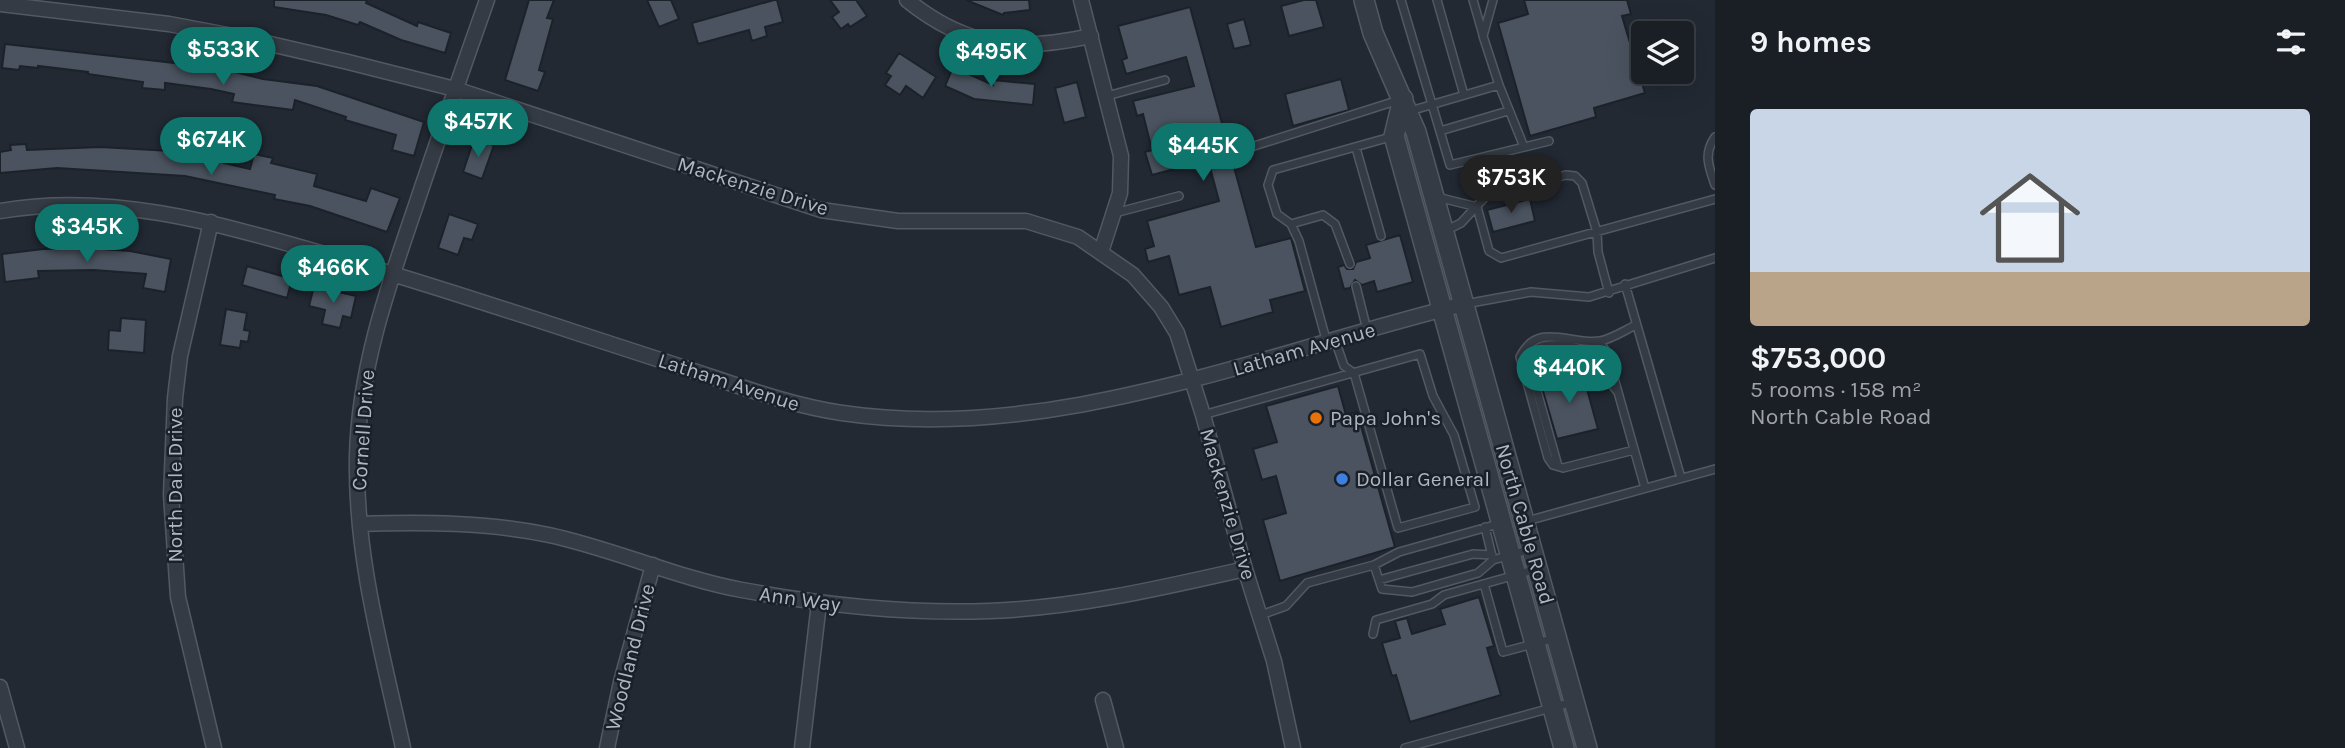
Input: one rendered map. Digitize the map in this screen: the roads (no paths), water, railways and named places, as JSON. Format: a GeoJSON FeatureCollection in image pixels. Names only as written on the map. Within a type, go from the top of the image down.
{"type":"FeatureCollection","features":[{"type":"Feature","properties":{"kind":"street","name":"Cornell Drive"},"geometry":{"type":"LineString","coordinates":[[403,748],[370,607],[359,524],[357,454],[361,401],[371,346],[392,274],[487,0]]}},
{"type":"Feature","properties":{"kind":"street"},"geometry":{"type":"LineString","coordinates":[[907,0],[949,28],[1003,45],[1048,45],[1091,36]]}},
{"type":"Feature","properties":{"kind":"street"},"geometry":{"type":"LineString","coordinates":[[1081,0],[1121,156],[1121,184],[1101,251]]}},
{"type":"Feature","properties":{"kind":"street","name":"North Cable Road"},"geometry":{"type":"LineString","coordinates":[[1364,0],[1373,33],[1405,105],[1434,197],[1587,748]]}},
{"type":"Feature","properties":{"kind":"street","name":"Mackenzie Drive"},"geometry":{"type":"LineString","coordinates":[[0,4],[169,24],[248,39],[455,89],[821,210],[898,221],[1027,222],[1078,237],[1133,275],[1161,307],[1177,333],[1274,661],[1293,748]]}},
{"type":"Feature","properties":{"kind":"street","name":"North Cable Road"},"geometry":{"type":"LineString","coordinates":[[1405,105],[1394,136],[1476,428],[1499,557],[1517,575],[1564,748]]}},
{"type":"Feature","properties":{"kind":"street","name":"Latham Avenue"},"geometry":{"type":"LineString","coordinates":[[0,211],[94,206],[158,212],[211,222],[392,274],[804,406],[903,420],[1032,412],[1192,381],[1464,304]]}},
{"type":"Feature","properties":{"kind":"street","name":"North Dale Drive"},"geometry":{"type":"LineString","coordinates":[[211,222],[180,356],[174,410],[171,495],[178,597],[214,748]]}},
{"type":"Feature","properties":{"kind":"street","name":"Ann Way"},"geometry":{"type":"LineString","coordinates":[[359,524],[424,522],[515,530],[561,538],[738,589],[819,603],[901,611],[990,611],[1134,594],[1245,569]]}},
{"type":"Feature","properties":{"kind":"street","name":"Woodland Drive"},"geometry":{"type":"LineString","coordinates":[[607,748],[621,682],[653,565]]}},
{"type":"Feature","properties":{"kind":"street"},"geometry":{"type":"LineString","coordinates":[[802,748],[819,603]]}},
{"type":"Feature","properties":{"kind":"street"},"geometry":{"type":"LineString","coordinates":[[0,687],[17,748]]}},
{"type":"Feature","properties":{"kind":"street"},"geometry":{"type":"LineString","coordinates":[[1103,700],[1116,748]]}},
{"type":"Feature","properties":{"kind":"lane"},"geometry":{"type":"LineString","coordinates":[[1401,0],[1450,165],[1549,141]]}},
{"type":"Feature","properties":{"kind":"lane"},"geometry":{"type":"LineString","coordinates":[[1437,0],[1464,95]]}},
{"type":"Feature","properties":{"kind":"lane"},"geometry":{"type":"LineString","coordinates":[[1473,0],[1508,111],[1524,147]]}},
{"type":"Feature","properties":{"kind":"lane"},"geometry":{"type":"LineString","coordinates":[[1483,36],[1493,0]]}},
{"type":"Feature","properties":{"kind":"lane"},"geometry":{"type":"LineString","coordinates":[[1107,96],[1165,80]]}},
{"type":"Feature","properties":{"kind":"lane"},"geometry":{"type":"LineString","coordinates":[[1251,147],[1379,109],[1431,105],[1499,85]]}},
{"type":"Feature","properties":{"kind":"lane"},"geometry":{"type":"LineString","coordinates":[[1440,131],[1508,111]]}},
{"type":"Feature","properties":{"kind":"lane"},"geometry":{"type":"LineString","coordinates":[[1203,415],[1354,373],[1420,354],[1433,396],[1454,435],[1475,507],[1398,528],[1354,373],[1343,366],[1331,341],[1315,302],[1299,241],[1291,224],[1277,214],[1268,184],[1273,170],[1394,136]]}},
{"type":"Feature","properties":{"kind":"lane"},"geometry":{"type":"LineString","coordinates":[[1715,137],[1706,157],[1715,185]]}},
{"type":"Feature","properties":{"kind":"lane"},"geometry":{"type":"LineString","coordinates":[[1356,148],[1381,236]]}},
{"type":"Feature","properties":{"kind":"lane"},"geometry":{"type":"LineString","coordinates":[[1444,232],[1461,223],[1486,196],[1566,175],[1575,176],[1582,183],[1597,232],[1598,252],[1609,293]]}},
{"type":"Feature","properties":{"kind":"lane"},"geometry":{"type":"LineString","coordinates":[[1114,214],[1179,196]]}},
{"type":"Feature","properties":{"kind":"lane"},"geometry":{"type":"LineString","coordinates":[[1434,197],[1477,207]]}},
{"type":"Feature","properties":{"kind":"lane"},"geometry":{"type":"LineString","coordinates":[[1477,207],[1489,251],[1501,258],[1715,199]]}},
{"type":"Feature","properties":{"kind":"lane"},"geometry":{"type":"LineString","coordinates":[[1291,224],[1323,215],[1335,224],[1350,264]]}},
{"type":"Feature","properties":{"kind":"lane"},"geometry":{"type":"LineString","coordinates":[[1464,304],[1531,292],[1589,297],[1715,258]]}},
{"type":"Feature","properties":{"kind":"lane"},"geometry":{"type":"LineString","coordinates":[[1625,284],[1682,478]]}},
{"type":"Feature","properties":{"kind":"lane"},"geometry":{"type":"LineString","coordinates":[[1356,286],[1367,332]]}},
{"type":"Feature","properties":{"kind":"lane"},"geometry":{"type":"LineString","coordinates":[[1634,450],[1563,468],[1548,458],[1520,356],[1525,346],[1536,338],[1569,337],[1600,341],[1636,325]]}},
{"type":"Feature","properties":{"kind":"lane"},"geometry":{"type":"LineString","coordinates":[[1600,341],[1607,353],[1644,488]]}},
{"type":"Feature","properties":{"kind":"lane"},"geometry":{"type":"LineString","coordinates":[[1558,466],[1530,366],[1535,350],[1544,346],[1572,346],[1583,350],[1617,391]]}},
{"type":"Feature","properties":{"kind":"lane"},"geometry":{"type":"LineString","coordinates":[[1454,435],[1476,428]]}},
{"type":"Feature","properties":{"kind":"lane"},"geometry":{"type":"LineString","coordinates":[[1525,522],[1715,469]]}},
{"type":"Feature","properties":{"kind":"lane"},"geometry":{"type":"LineString","coordinates":[[1261,615],[1286,607],[1307,583],[1374,565],[1399,552],[1494,525]]}},
{"type":"Feature","properties":{"kind":"lane"},"geometry":{"type":"LineString","coordinates":[[1379,580],[1473,554],[1499,557],[1532,549]]}},
{"type":"Feature","properties":{"kind":"lane"},"geometry":{"type":"LineString","coordinates":[[1374,565],[1382,589],[1412,592],[1478,573],[1499,557]]}},
{"type":"Feature","properties":{"kind":"lane"},"geometry":{"type":"LineString","coordinates":[[1373,634],[1376,620],[1432,604],[1444,595],[1538,569]]}},
{"type":"Feature","properties":{"kind":"lane"},"geometry":{"type":"LineString","coordinates":[[1485,584],[1503,652],[1557,638]]}},
{"type":"Feature","properties":{"kind":"lane"},"geometry":{"type":"LineString","coordinates":[[1405,748],[1574,701]]}},
{"type":"Feature","properties":{"kind":"place","name":"Papa John's"},"geometry":{"type":"Point","coordinates":[1316,418]}},
{"type":"Feature","properties":{"kind":"place","name":"Dollar General"},"geometry":{"type":"Point","coordinates":[1342,479]}}]}
